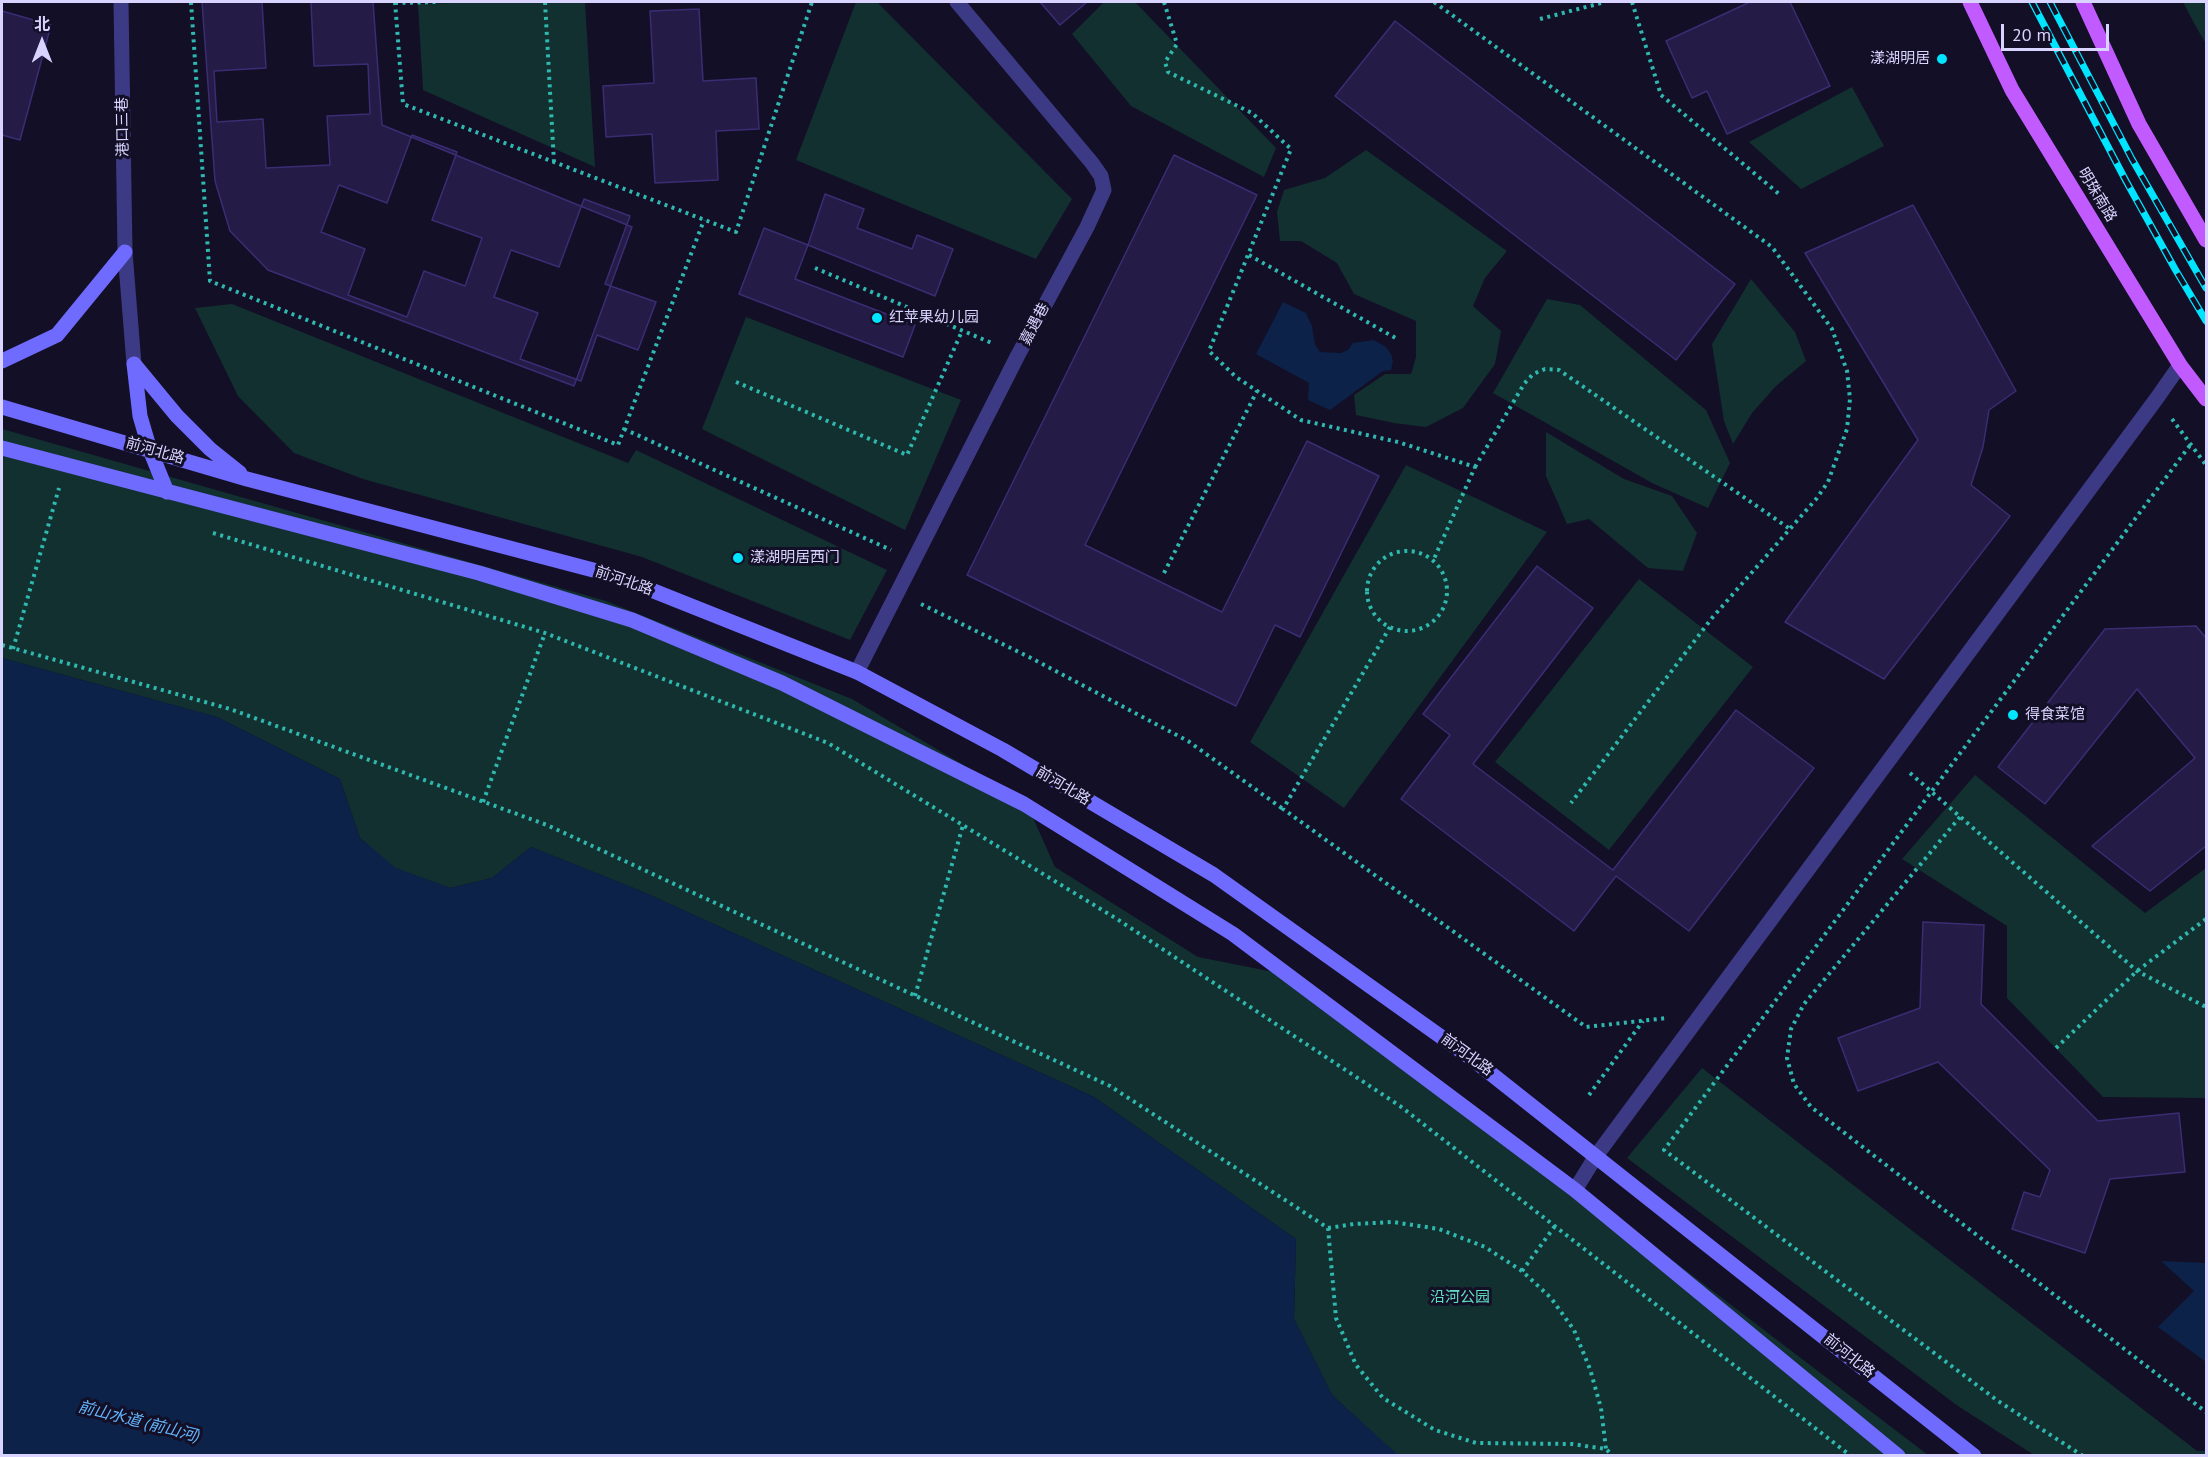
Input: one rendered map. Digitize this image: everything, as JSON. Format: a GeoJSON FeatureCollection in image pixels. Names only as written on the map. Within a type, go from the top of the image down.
{"type":"FeatureCollection","features":[{"type":"Feature","properties":{"kind":"main road","name":"明珠南路"},"geometry":{"type":"LineString","coordinates":[[1970,2],[2012,90],[2180,365],[2206,399]]}},
{"type":"Feature","properties":{"kind":"main road"},"geometry":{"type":"LineString","coordinates":[[2083,2],[2139,124],[2206,240]]}},
{"type":"Feature","properties":{"kind":"main road"},"geometry":{"type":"LineString","coordinates":[[2,361],[57,335],[124,252]]}},
{"type":"Feature","properties":{"kind":"main road"},"geometry":{"type":"LineString","coordinates":[[134,364],[140,416],[150,450],[167,492]]}},
{"type":"Feature","properties":{"kind":"main road"},"geometry":{"type":"LineString","coordinates":[[134,364],[185,424],[210,449],[247,478]]}},
{"type":"Feature","properties":{"kind":"main road","name":"前河北路"},"geometry":{"type":"LineString","coordinates":[[2,407],[247,478],[616,576],[856,672],[1003,750],[1214,875],[1475,1061],[1974,1455]]}},
{"type":"Feature","properties":{"kind":"main road"},"geometry":{"type":"LineString","coordinates":[[2,448],[479,573],[632,620],[793,688],[1024,804],[1233,934],[1575,1190],[1898,1455]]}},
{"type":"Feature","properties":{"kind":"street","name":"港口三巷"},"geometry":{"type":"LineString","coordinates":[[122,2],[124,252],[134,364]]}},
{"type":"Feature","properties":{"kind":"street","name":"嘉遇巷"},"geometry":{"type":"LineString","coordinates":[[856,672],[1018,355],[1087,227],[1104,190],[1101,176],[1092,163],[957,2]]}},
{"type":"Feature","properties":{"kind":"street"},"geometry":{"type":"LineString","coordinates":[[1575,1190],[1596,1156],[2180,365]]}},
{"type":"Feature","properties":{"kind":"path"},"geometry":{"type":"LineString","coordinates":[[190,2],[210,282],[618,445],[704,220]]}},
{"type":"Feature","properties":{"kind":"path"},"geometry":{"type":"LineString","coordinates":[[437,2],[395,2],[403,104],[736,232],[812,2]]}},
{"type":"Feature","properties":{"kind":"path"},"geometry":{"type":"LineString","coordinates":[[544,2],[554,162]]}},
{"type":"Feature","properties":{"kind":"path"},"geometry":{"type":"LineString","coordinates":[[1164,2],[1177,44],[1165,62],[1168,72],[1252,113],[1292,149],[1209,351],[1236,377],[1302,420],[1398,442],[1475,466]]}},
{"type":"Feature","properties":{"kind":"path"},"geometry":{"type":"LineString","coordinates":[[1434,2],[1772,247],[1832,329],[1847,371],[1850,399],[1847,429],[1828,482],[1790,530],[1712,618],[1571,802]]}},
{"type":"Feature","properties":{"kind":"path"},"geometry":{"type":"LineString","coordinates":[[1540,19],[1605,2]]}},
{"type":"Feature","properties":{"kind":"path"},"geometry":{"type":"LineString","coordinates":[[1632,2],[1661,95],[1779,194]]}},
{"type":"Feature","properties":{"kind":"path"},"geometry":{"type":"LineString","coordinates":[[1248,255],[1399,340]]}},
{"type":"Feature","properties":{"kind":"path"},"geometry":{"type":"LineString","coordinates":[[815,268],[1018,355]]}},
{"type":"Feature","properties":{"kind":"path"},"geometry":{"type":"LineString","coordinates":[[736,382],[907,455],[962,331]]}},
{"type":"Feature","properties":{"kind":"path"},"geometry":{"type":"LineString","coordinates":[[1433,561],[1475,466],[1524,384],[1533,374],[1545,369],[1559,370],[1790,530]]}},
{"type":"Feature","properties":{"kind":"path"},"geometry":{"type":"LineString","coordinates":[[1164,573],[1257,391]]}},
{"type":"Feature","properties":{"kind":"path"},"geometry":{"type":"LineString","coordinates":[[624,429],[914,561]]}},
{"type":"Feature","properties":{"kind":"path"},"geometry":{"type":"LineString","coordinates":[[2083,1455],[1998,1401],[1664,1150],[2191,444]]}},
{"type":"Feature","properties":{"kind":"path"},"geometry":{"type":"LineString","coordinates":[[13,649],[59,487],[70,490]]}},
{"type":"Feature","properties":{"kind":"path"},"geometry":{"type":"LineString","coordinates":[[206,531],[545,633],[828,743],[1117,919],[1400,1106],[1851,1455]]}},
{"type":"Feature","properties":{"kind":"path"},"geometry":{"type":"LineString","coordinates":[[1410,551],[1422,554],[1441,570],[1446,582],[1448,595],[1444,607],[1437,618],[1427,626],[1415,631],[1402,631],[1390,627],[1375,614],[1367,595],[1368,581],[1374,568],[1384,559],[1397,553],[1410,551]]}},
{"type":"Feature","properties":{"kind":"path"},"geometry":{"type":"LineString","coordinates":[[897,592],[1031,658],[1188,741],[1586,1027],[1671,1018]]}},
{"type":"Feature","properties":{"kind":"path"},"geometry":{"type":"LineString","coordinates":[[1283,808],[1390,627]]}},
{"type":"Feature","properties":{"kind":"path"},"geometry":{"type":"LineString","coordinates":[[483,802],[545,633]]}},
{"type":"Feature","properties":{"kind":"path"},"geometry":{"type":"LineString","coordinates":[[2,645],[230,708],[547,825],[1110,1086],[1328,1228],[1393,1222],[1439,1229],[1485,1247],[1522,1271],[1551,1298],[1574,1330],[1590,1369],[1601,1408],[1606,1449]]}},
{"type":"Feature","properties":{"kind":"path"},"geometry":{"type":"LineString","coordinates":[[1891,757],[2137,971],[2206,1007]]}},
{"type":"Feature","properties":{"kind":"path"},"geometry":{"type":"LineString","coordinates":[[1960,818],[1804,1004],[1791,1029],[1787,1058],[1794,1084],[1811,1107],[2206,1412]]}},
{"type":"Feature","properties":{"kind":"path"},"geometry":{"type":"LineString","coordinates":[[915,996],[963,825]]}},
{"type":"Feature","properties":{"kind":"path"},"geometry":{"type":"LineString","coordinates":[[2056,1048],[2137,971],[2206,919]]}},
{"type":"Feature","properties":{"kind":"path"},"geometry":{"type":"LineString","coordinates":[[1589,1095],[1644,1020]]}},
{"type":"Feature","properties":{"kind":"path"},"geometry":{"type":"LineString","coordinates":[[1522,1271],[1555,1226]]}},
{"type":"Feature","properties":{"kind":"path"},"geometry":{"type":"LineString","coordinates":[[1328,1228],[1336,1318],[1356,1365],[1383,1398],[1435,1430],[1476,1443],[1572,1444],[1606,1449],[1613,1455]]}},
{"type":"Feature","properties":{"kind":"green space"},"geometry":{"type":"Polygon","coordinates":[[[585,2],[595,167],[423,90],[418,4],[585,2]]]}},
{"type":"Feature","properties":{"kind":"green space"},"geometry":{"type":"Polygon","coordinates":[[[856,2],[877,2],[1072,199],[1036,259],[796,160],[856,2]]]}},
{"type":"Feature","properties":{"kind":"green space"},"geometry":{"type":"Polygon","coordinates":[[[1104,2],[1135,2],[1276,148],[1264,177],[1131,106],[1072,34],[1104,2]]]}},
{"type":"Feature","properties":{"kind":"green space"},"geometry":{"type":"Polygon","coordinates":[[[2183,2],[2206,2],[2206,44],[2194,23],[2183,2]]]}},
{"type":"Feature","properties":{"kind":"green space"},"geometry":{"type":"Polygon","coordinates":[[[1852,87],[1884,146],[1801,189],[1749,142],[1852,87]]]}},
{"type":"Feature","properties":{"kind":"green space"},"geometry":{"type":"Polygon","coordinates":[[[1366,150],[1507,251],[1485,278],[1473,306],[1501,331],[1495,364],[1463,408],[1426,427],[1356,415],[1354,395],[1385,374],[1411,374],[1416,357],[1416,321],[1354,294],[1337,263],[1301,241],[1280,241],[1277,212],[1284,190],[1325,178],[1366,150]]]}},
{"type":"Feature","properties":{"kind":"green space"},"geometry":{"type":"Polygon","coordinates":[[[1751,279],[1795,332],[1806,361],[1776,386],[1752,413],[1733,444],[1724,421],[1712,344],[1751,279]]]}},
{"type":"Feature","properties":{"kind":"green space"},"geometry":{"type":"Polygon","coordinates":[[[1547,299],[1580,305],[1706,410],[1730,463],[1708,508],[1652,483],[1493,393],[1547,299]]]}},
{"type":"Feature","properties":{"kind":"green space"},"geometry":{"type":"Polygon","coordinates":[[[232,304],[628,463],[636,450],[887,570],[850,640],[642,557],[363,479],[294,453],[238,396],[195,308],[232,304]]]}},
{"type":"Feature","properties":{"kind":"green space"},"geometry":{"type":"Polygon","coordinates":[[[746,317],[961,400],[905,530],[702,429],[746,317]]]}},
{"type":"Feature","properties":{"kind":"green space","name":"沿河公园"},"geometry":{"type":"Polygon","coordinates":[[[2,429],[606,601],[852,699],[1026,802],[1055,867],[1198,957],[1294,976],[1579,1189],[1928,1455],[1397,1455],[1332,1395],[1294,1319],[1296,1239],[1094,1097],[641,891],[531,847],[492,878],[450,888],[395,868],[360,838],[340,779],[217,717],[2,658],[2,429]]]}},
{"type":"Feature","properties":{"kind":"green space"},"geometry":{"type":"Polygon","coordinates":[[[1546,432],[1624,479],[1672,496],[1697,533],[1683,571],[1648,568],[1589,519],[1567,524],[1546,476],[1546,432]]]}},
{"type":"Feature","properties":{"kind":"green space"},"geometry":{"type":"Polygon","coordinates":[[[1406,465],[1547,532],[1344,808],[1250,742],[1406,465]]]}},
{"type":"Feature","properties":{"kind":"green space"},"geometry":{"type":"Polygon","coordinates":[[[1639,579],[1753,667],[1609,850],[1495,762],[1639,579]]]}},
{"type":"Feature","properties":{"kind":"green space"},"geometry":{"type":"Polygon","coordinates":[[[1975,775],[2145,913],[2206,868],[2206,1098],[2103,1097],[2007,998],[2007,926],[1902,859],[1975,775]]]}},
{"type":"Feature","properties":{"kind":"green space"},"geometry":{"type":"Polygon","coordinates":[[[1702,1068],[2197,1451],[2206,1451],[2206,1455],[2034,1455],[1958,1406],[1627,1158],[1702,1068]]]}},
{"type":"Feature","properties":{"kind":"water"},"geometry":{"type":"Polygon","coordinates":[[[1283,302],[1306,313],[1312,326],[1315,345],[1320,352],[1341,353],[1348,350],[1353,343],[1374,340],[1386,347],[1391,354],[1393,361],[1391,370],[1383,371],[1330,410],[1308,400],[1309,383],[1256,354],[1283,302]]]}},
{"type":"Feature","properties":{"kind":"water","name":"前山水道 (前山河)"},"geometry":{"type":"Polygon","coordinates":[[[2,658],[217,717],[340,779],[360,838],[396,868],[450,888],[492,878],[531,847],[641,891],[1094,1097],[1296,1239],[1294,1319],[1332,1395],[1398,1455],[2,1455],[2,658]]]}},
{"type":"Feature","properties":{"kind":"water"},"geometry":{"type":"Polygon","coordinates":[[[2161,1261],[2206,1263],[2206,1362],[2158,1327],[2194,1291],[2161,1261]]]}},
{"type":"Feature","properties":{"kind":"building"},"geometry":{"type":"Polygon","coordinates":[[[202,2],[373,2],[382,125],[632,227],[574,386],[268,270],[230,231],[215,181],[202,2]]]}},
{"type":"Feature","properties":{"kind":"building"},"geometry":{"type":"Polygon","coordinates":[[[262,2],[311,2],[314,66],[368,64],[370,114],[327,116],[330,165],[266,168],[263,119],[217,122],[214,71],[266,68],[262,2]]]}},
{"type":"Feature","properties":{"kind":"building"},"geometry":{"type":"Polygon","coordinates":[[[1040,2],[1087,2],[1060,25],[1040,2]]]}},
{"type":"Feature","properties":{"kind":"building"},"geometry":{"type":"Polygon","coordinates":[[[1750,2],[1790,2],[1830,86],[1727,134],[1707,91],[1692,98],[1666,41],[1750,2]]]}},
{"type":"Feature","properties":{"kind":"building"},"geometry":{"type":"Polygon","coordinates":[[[699,9],[703,81],[756,78],[759,129],[716,131],[718,180],[655,183],[652,134],[606,137],[603,86],[654,83],[650,11],[699,9]]]}},
{"type":"Feature","properties":{"kind":"building"},"geometry":{"type":"Polygon","coordinates":[[[2,11],[51,25],[20,140],[2,135],[2,11]]]}},
{"type":"Feature","properties":{"kind":"building"},"geometry":{"type":"Polygon","coordinates":[[[1395,21],[1735,284],[1676,360],[1335,96],[1395,21]]]}},
{"type":"Feature","properties":{"kind":"building"},"geometry":{"type":"Polygon","coordinates":[[[412,135],[457,152],[432,220],[482,238],[465,286],[424,271],[407,317],[348,295],[365,249],[321,232],[339,185],[387,203],[412,135]]]}},
{"type":"Feature","properties":{"kind":"building"},"geometry":{"type":"Polygon","coordinates":[[[1174,155],[1257,195],[1085,545],[1222,612],[1307,441],[1379,476],[1300,637],[1275,625],[1236,706],[967,575],[1174,155]]]}},
{"type":"Feature","properties":{"kind":"building"},"geometry":{"type":"Polygon","coordinates":[[[825,194],[864,209],[857,228],[912,249],[917,235],[953,249],[935,296],[808,245],[825,194]]]}},
{"type":"Feature","properties":{"kind":"building"},"geometry":{"type":"Polygon","coordinates":[[[584,199],[630,216],[605,284],[656,302],[638,350],[597,335],[581,381],[520,359],[538,313],[494,297],[511,250],[559,267],[584,199]]]}},
{"type":"Feature","properties":{"kind":"building"},"geometry":{"type":"Polygon","coordinates":[[[1913,205],[2016,391],[1989,410],[1983,447],[1971,485],[2010,516],[1884,679],[1785,622],[1918,440],[1805,253],[1913,205]]]}},
{"type":"Feature","properties":{"kind":"building"},"geometry":{"type":"Polygon","coordinates":[[[764,228],[808,245],[795,279],[915,325],[903,357],[739,294],[764,228]]]}},
{"type":"Feature","properties":{"kind":"building"},"geometry":{"type":"Polygon","coordinates":[[[1537,566],[1593,608],[1473,764],[1613,870],[1736,710],[1814,768],[1689,931],[1616,876],[1574,931],[1401,799],[1450,735],[1423,714],[1537,566]]]}},
{"type":"Feature","properties":{"kind":"building"},"geometry":{"type":"Polygon","coordinates":[[[2196,626],[2206,638],[2206,846],[2150,891],[2092,846],[2195,758],[2137,689],[2045,804],[1998,767],[2105,629],[2196,626]]]}},
{"type":"Feature","properties":{"kind":"building"},"geometry":{"type":"Polygon","coordinates":[[[1923,922],[1984,925],[1981,1004],[2098,1121],[2179,1113],[2185,1172],[2110,1179],[2085,1253],[2012,1229],[2024,1192],[2040,1197],[2050,1170],[1938,1062],[1858,1091],[1838,1038],[1920,1008],[1923,922]]]}},
{"type":"Feature","properties":{"kind":"railway"},"geometry":{"type":"LineString","coordinates":[[2032,2],[2126,181],[2206,321]]}},
{"type":"Feature","properties":{"kind":"railway"},"geometry":{"type":"LineString","coordinates":[[2050,2],[2132,159],[2206,288]]}},
{"type":"Feature","properties":{"kind":"place","name":"漾湖明居"},"geometry":{"type":"Point","coordinates":[1942,59]}},
{"type":"Feature","properties":{"kind":"place","name":"红苹果幼儿园"},"geometry":{"type":"Point","coordinates":[877,318]}},
{"type":"Feature","properties":{"kind":"place","name":"漾湖明居西门"},"geometry":{"type":"Point","coordinates":[738,558]}},
{"type":"Feature","properties":{"kind":"place","name":"得食菜馆"},"geometry":{"type":"Point","coordinates":[2013,715]}}]}
